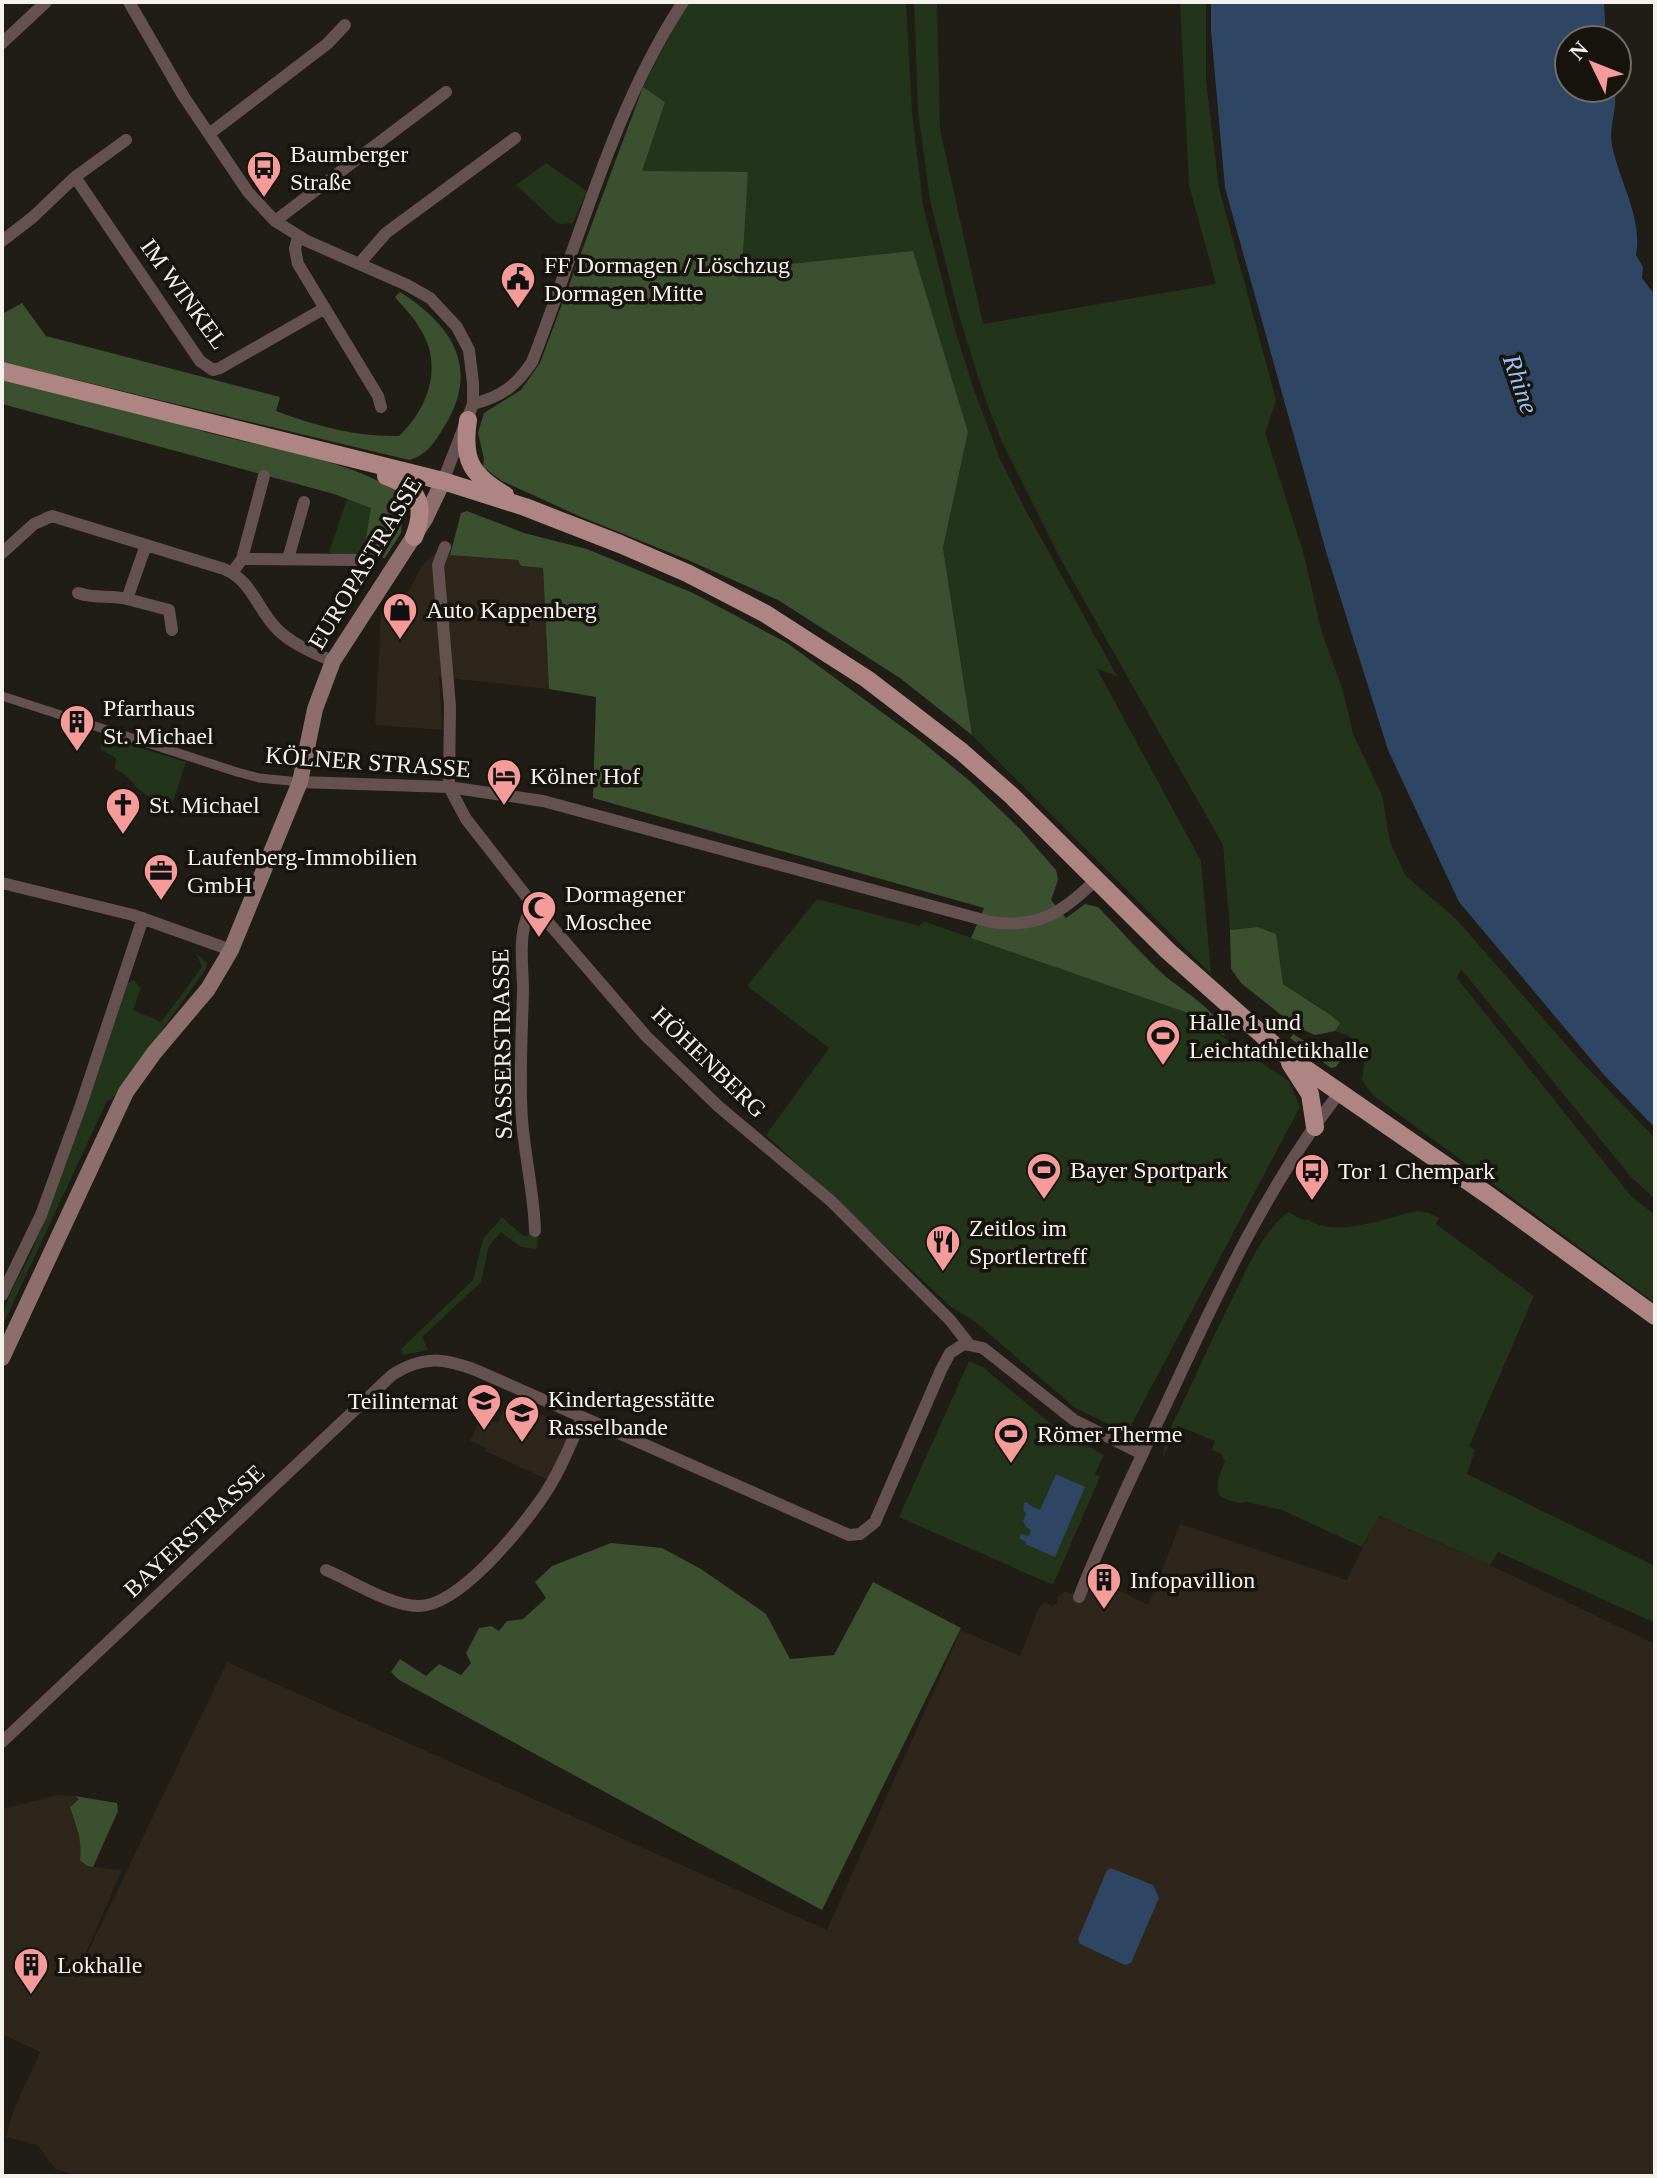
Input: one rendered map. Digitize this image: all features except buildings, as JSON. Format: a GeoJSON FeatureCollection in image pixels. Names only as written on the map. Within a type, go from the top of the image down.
{"type":"FeatureCollection","features":[{"type":"Feature","properties":{"kind":"main road"},"geometry":{"type":"LineString","coordinates":[[2,371],[443,481],[525,507],[687,573],[766,614],[909,709],[962,752],[1012,796],[1168,951],[1284,1054],[1655,1316]]}},
{"type":"Feature","properties":{"kind":"main road"},"geometry":{"type":"LineString","coordinates":[[470,412],[465,452],[475,472],[525,507]]}},
{"type":"Feature","properties":{"kind":"main road"},"geometry":{"type":"LineString","coordinates":[[355,460],[411,490],[420,512],[414,537]]}},
{"type":"Feature","properties":{"kind":"main road","name":"EUROPASTRASSE"},"geometry":{"type":"LineString","coordinates":[[2,1358],[126,1092],[208,989],[231,950],[300,782],[315,709],[333,661],[414,537],[443,481]]}},
{"type":"Feature","properties":{"kind":"main road"},"geometry":{"type":"LineString","coordinates":[[1284,1054],[1310,1094],[1315,1127]]}},
{"type":"Feature","properties":{"kind":"street"},"geometry":{"type":"LineString","coordinates":[[2,43],[46,2]]}},
{"type":"Feature","properties":{"kind":"street"},"geometry":{"type":"LineString","coordinates":[[129,2],[169,73],[209,134],[248,192],[275,221],[298,237],[430,298],[457,327],[469,350],[473,383],[470,412],[443,481]]}},
{"type":"Feature","properties":{"kind":"street"},"geometry":{"type":"LineString","coordinates":[[470,412],[506,393],[521,379],[532,362],[633,92],[664,30],[683,2]]}},
{"type":"Feature","properties":{"kind":"street"},"geometry":{"type":"LineString","coordinates":[[209,134],[327,44],[345,25]]}},
{"type":"Feature","properties":{"kind":"street"},"geometry":{"type":"LineString","coordinates":[[275,221],[446,92]]}},
{"type":"Feature","properties":{"kind":"street"},"geometry":{"type":"LineString","coordinates":[[359,264],[386,233],[515,138]]}},
{"type":"Feature","properties":{"kind":"street"},"geometry":{"type":"LineString","coordinates":[[2,241],[75,177],[126,140]]}},
{"type":"Feature","properties":{"kind":"street","name":"IM WINKEL"},"geometry":{"type":"LineString","coordinates":[[75,177],[207,368],[220,368],[325,308]]}},
{"type":"Feature","properties":{"kind":"street"},"geometry":{"type":"LineString","coordinates":[[298,237],[295,249],[298,264],[378,396],[381,407]]}},
{"type":"Feature","properties":{"kind":"street"},"geometry":{"type":"LineString","coordinates":[[232,573],[242,559],[264,476]]}},
{"type":"Feature","properties":{"kind":"street"},"geometry":{"type":"LineString","coordinates":[[288,559],[304,502]]}},
{"type":"Feature","properties":{"kind":"street"},"geometry":{"type":"LineString","coordinates":[[2,553],[34,524],[52,516],[232,573],[243,580],[277,630],[333,661]]}},
{"type":"Feature","properties":{"kind":"street"},"geometry":{"type":"LineString","coordinates":[[127,599],[146,545]]}},
{"type":"Feature","properties":{"kind":"street"},"geometry":{"type":"LineString","coordinates":[[445,547],[438,565],[450,706],[449,787]]}},
{"type":"Feature","properties":{"kind":"street"},"geometry":{"type":"LineString","coordinates":[[242,559],[358,560]]}},
{"type":"Feature","properties":{"kind":"street"},"geometry":{"type":"LineString","coordinates":[[78,593],[92,598],[108,594],[169,610],[172,630]]}},
{"type":"Feature","properties":{"kind":"street","name":"KÖLNER STRASSE"},"geometry":{"type":"LineString","coordinates":[[2,696],[259,778],[449,787],[543,801],[1002,923],[1030,923],[1044,919],[1060,910],[1097,879]]}},
{"type":"Feature","properties":{"kind":"street","name":"HÖHENBERG"},"geometry":{"type":"LineString","coordinates":[[449,787],[466,819],[534,906],[646,1036],[718,1106],[831,1201],[950,1320],[968,1343]]}},
{"type":"Feature","properties":{"kind":"street"},"geometry":{"type":"LineString","coordinates":[[2,883],[143,918],[231,950]]}},
{"type":"Feature","properties":{"kind":"street","name":"SASSERSTRASSE"},"geometry":{"type":"LineString","coordinates":[[534,906],[525,916],[523,933],[520,1044],[522,1119],[535,1231]]}},
{"type":"Feature","properties":{"kind":"street"},"geometry":{"type":"LineString","coordinates":[[2,1295],[41,1215],[143,918]]}},
{"type":"Feature","properties":{"kind":"street"},"geometry":{"type":"LineString","coordinates":[[1079,1597],[1142,1454],[1239,1249],[1340,1092]]}},
{"type":"Feature","properties":{"kind":"street"},"geometry":{"type":"LineString","coordinates":[[326,1570],[398,1602],[428,1606],[441,1602],[478,1572],[533,1509],[555,1476],[582,1418],[838,1532],[860,1534],[875,1522],[947,1359],[957,1346],[968,1343],[999,1357],[1074,1420],[1142,1454]]}},
{"type":"Feature","properties":{"kind":"street","name":"BAYERSTRASSE"},"geometry":{"type":"LineString","coordinates":[[2,1742],[392,1375],[407,1365],[423,1361],[457,1363],[582,1418]]}},
{"type":"Feature","properties":{"kind":"shaded area"},"geometry":{"type":"Polygon","coordinates":[[[436,553],[518,560],[521,566],[543,568],[549,689],[439,677],[443,730],[375,725],[381,615],[387,615],[388,606],[394,606],[410,588],[424,563],[436,553]]]}},
{"type":"Feature","properties":{"kind":"shaded area","name":"Kindertagesstätte Rasselbande"},"geometry":{"type":"Polygon","coordinates":[[[507,1402],[574,1427],[548,1480],[470,1441],[479,1421],[490,1426],[492,1421],[498,1423],[507,1402]]]}},
{"type":"Feature","properties":{"kind":"shaded area"},"geometry":{"type":"Polygon","coordinates":[[[1378,1516],[1490,1565],[1655,1644],[1655,2176],[79,2176],[55,2169],[37,2145],[6,2137],[14,2109],[40,2052],[2,2034],[2,1809],[57,1795],[75,1796],[79,1799],[70,1807],[87,1866],[122,1870],[72,1985],[227,1662],[827,1930],[961,1630],[1020,1656],[1040,1605],[1044,1602],[1053,1606],[1058,1596],[1066,1591],[1079,1596],[1084,1589],[1106,1596],[1112,1587],[1148,1605],[1180,1524],[1347,1580],[1378,1516]]]}},
{"type":"Feature","properties":{"kind":"green space"},"geometry":{"type":"Polygon","coordinates":[[[687,2],[906,2],[912,112],[923,205],[973,387],[1000,459],[1117,676],[1097,669],[1201,861],[1211,974],[972,735],[943,548],[968,432],[741,270],[641,171],[665,102],[643,87],[687,2]]]}},
{"type":"Feature","properties":{"kind":"green space"},"geometry":{"type":"Polygon","coordinates":[[[914,2],[937,2],[940,129],[983,324],[1216,284],[1189,185],[1180,2],[1206,2],[1206,80],[1219,188],[1276,400],[1265,433],[1303,551],[1321,629],[1343,691],[1353,734],[1382,795],[1390,842],[1406,876],[1456,919],[1576,1056],[1655,1138],[1655,1199],[1631,1177],[1461,969],[1457,978],[1631,1196],[1655,1215],[1655,1303],[1374,1096],[1362,1081],[1366,1050],[1347,1035],[1335,1031],[1339,1023],[1332,1015],[1283,984],[1275,934],[1258,927],[1230,930],[1223,845],[1061,560],[1001,440],[984,395],[959,316],[930,200],[918,110],[914,2]]]}},
{"type":"Feature","properties":{"kind":"green space"},"geometry":{"type":"Polygon","coordinates":[[[643,87],[665,102],[642,171],[748,172],[742,269],[913,251],[968,432],[943,548],[972,735],[900,678],[778,600],[579,516],[502,481],[483,467],[478,433],[484,413],[521,390],[540,363],[643,87]]]}},
{"type":"Feature","properties":{"kind":"green space"},"geometry":{"type":"Polygon","coordinates":[[[546,163],[587,191],[573,223],[558,224],[516,185],[546,163]]]}},
{"type":"Feature","properties":{"kind":"green space"},"geometry":{"type":"Polygon","coordinates":[[[400,292],[434,319],[447,334],[460,367],[460,386],[455,406],[444,427],[425,452],[409,460],[14,365],[189,427],[329,462],[382,483],[405,497],[401,533],[385,558],[363,556],[371,508],[334,494],[2,404],[2,314],[22,303],[46,336],[280,397],[276,411],[321,426],[368,435],[399,436],[425,399],[432,370],[427,341],[414,319],[395,297],[400,292]]]}},
{"type":"Feature","properties":{"kind":"green space"},"geometry":{"type":"Polygon","coordinates":[[[347,499],[372,508],[363,556],[329,553],[347,499]]]}},
{"type":"Feature","properties":{"kind":"green space"},"geometry":{"type":"Polygon","coordinates":[[[467,511],[524,533],[587,549],[693,593],[787,643],[920,740],[971,782],[1020,829],[1056,870],[1058,880],[1051,900],[1066,918],[1085,904],[1098,907],[1164,975],[1216,1018],[1225,1036],[1185,1012],[971,938],[984,908],[593,798],[596,697],[549,689],[543,568],[521,566],[518,560],[450,555],[461,513],[467,511]]]}},
{"type":"Feature","properties":{"kind":"green space"},"geometry":{"type":"Polygon","coordinates":[[[104,737],[186,762],[170,805],[156,805],[154,799],[115,769],[116,758],[100,749],[104,737]]]}},
{"type":"Feature","properties":{"kind":"green space","name":"Bayer Sportpark"},"geometry":{"type":"Polygon","coordinates":[[[817,899],[919,926],[923,921],[1185,1012],[1289,1081],[1300,1107],[1127,1433],[1075,1408],[973,1320],[951,1307],[766,1135],[829,1048],[747,986],[817,899]]]}},
{"type":"Feature","properties":{"kind":"green space"},"geometry":{"type":"Polygon","coordinates":[[[1258,927],[1276,934],[1283,984],[1340,1023],[1335,1031],[1315,1035],[1295,1026],[1241,983],[1231,969],[1230,930],[1258,927]]]}},
{"type":"Feature","properties":{"kind":"green space"},"geometry":{"type":"Polygon","coordinates":[[[196,953],[207,963],[206,969],[112,1099],[107,1101],[2,1327],[5,1306],[33,1248],[71,1150],[127,983],[134,980],[141,988],[133,1010],[161,1022],[202,967],[196,953]]]}},
{"type":"Feature","properties":{"kind":"green space"},"geometry":{"type":"Polygon","coordinates":[[[1293,1034],[1311,1045],[1340,1047],[1344,1056],[1336,1067],[1331,1068],[1290,1038],[1293,1034]]]}},
{"type":"Feature","properties":{"kind":"green space"},"geometry":{"type":"Polygon","coordinates":[[[1417,1211],[1439,1218],[1436,1224],[1534,1296],[1469,1446],[1475,1450],[1467,1474],[1655,1566],[1655,1623],[1498,1552],[1490,1565],[1379,1516],[1362,1547],[1282,1510],[1240,1503],[1220,1496],[1219,1478],[1225,1461],[1221,1454],[1212,1450],[1215,1441],[1178,1426],[1163,1457],[1165,1439],[1241,1280],[1261,1243],[1278,1221],[1288,1212],[1318,1225],[1346,1227],[1417,1211]]]}},
{"type":"Feature","properties":{"kind":"green space"},"geometry":{"type":"Polygon","coordinates":[[[502,1217],[523,1236],[531,1231],[538,1233],[537,1249],[521,1247],[501,1232],[489,1246],[481,1282],[422,1337],[428,1350],[403,1355],[401,1349],[473,1280],[483,1239],[502,1217]]]}},
{"type":"Feature","properties":{"kind":"green space","name":"Römer Therme"},"geometry":{"type":"Polygon","coordinates":[[[969,1361],[983,1367],[1056,1428],[1104,1455],[1095,1474],[1100,1477],[1053,1585],[899,1517],[969,1361]]]}},
{"type":"Feature","properties":{"kind":"green space"},"geometry":{"type":"Polygon","coordinates":[[[611,1543],[662,1548],[701,1569],[766,1614],[790,1659],[834,1655],[873,1582],[961,1628],[822,1910],[399,1680],[391,1672],[400,1659],[426,1676],[439,1664],[461,1675],[471,1663],[466,1653],[479,1628],[491,1626],[499,1631],[507,1621],[523,1619],[546,1598],[535,1582],[552,1566],[611,1543]]]}},
{"type":"Feature","properties":{"kind":"green space"},"geometry":{"type":"Polygon","coordinates":[[[75,1796],[117,1803],[118,1811],[93,1867],[80,1860],[79,1839],[70,1807],[79,1799],[75,1796]]]}},
{"type":"Feature","properties":{"kind":"water","name":"Rhine"},"geometry":{"type":"Polygon","coordinates":[[[1211,2],[1604,2],[1605,24],[1553,24],[1553,104],[1615,104],[1612,145],[1633,213],[1636,255],[1643,267],[1642,278],[1655,295],[1655,1128],[1605,1076],[1459,902],[1388,750],[1327,555],[1225,188],[1211,2]]]}},
{"type":"Feature","properties":{"kind":"water"},"geometry":{"type":"Polygon","coordinates":[[[1056,1474],[1085,1487],[1055,1557],[1025,1544],[1019,1538],[1021,1534],[1029,1536],[1031,1530],[1023,1521],[1026,1514],[1024,1503],[1040,1510],[1056,1474]]]}},
{"type":"Feature","properties":{"kind":"water"},"geometry":{"type":"Polygon","coordinates":[[[1111,1868],[1153,1885],[1159,1898],[1131,1963],[1125,1965],[1080,1944],[1078,1939],[1107,1870],[1111,1868]]]}},
{"type":"Feature","properties":{"kind":"place","name":"Baumberger Straße"},"geometry":{"type":"Point","coordinates":[264,199]}},
{"type":"Feature","properties":{"kind":"place","name":"FF Dormagen / Löschzug Dormagen Mitte"},"geometry":{"type":"Point","coordinates":[518,310]}},
{"type":"Feature","properties":{"kind":"place","name":"Auto Kappenberg"},"geometry":{"type":"Point","coordinates":[400,641]}},
{"type":"Feature","properties":{"kind":"place","name":"Pfarrhaus St. Michael"},"geometry":{"type":"Point","coordinates":[77,753]}},
{"type":"Feature","properties":{"kind":"place","name":"Kölner Hof"},"geometry":{"type":"Point","coordinates":[504,807]}},
{"type":"Feature","properties":{"kind":"place","name":"St. Michael"},"geometry":{"type":"Point","coordinates":[123,836]}},
{"type":"Feature","properties":{"kind":"place","name":"Laufenberg-Immobilien GmbH"},"geometry":{"type":"Point","coordinates":[161,902]}},
{"type":"Feature","properties":{"kind":"place","name":"Dormagener Moschee"},"geometry":{"type":"Point","coordinates":[539,939]}},
{"type":"Feature","properties":{"kind":"place","name":"Halle 1 und Leichtathletikhalle"},"geometry":{"type":"Point","coordinates":[1163,1067]}},
{"type":"Feature","properties":{"kind":"place","name":"Bayer Sportpark"},"geometry":{"type":"Point","coordinates":[1044,1201]}},
{"type":"Feature","properties":{"kind":"place","name":"Tor 1 Chempark"},"geometry":{"type":"Point","coordinates":[1312,1202]}},
{"type":"Feature","properties":{"kind":"place","name":"Zeitlos im Sportlertreff"},"geometry":{"type":"Point","coordinates":[943,1273]}},
{"type":"Feature","properties":{"kind":"place","name":"Teilinternat"},"geometry":{"type":"Point","coordinates":[484,1432]}},
{"type":"Feature","properties":{"kind":"place","name":"Kindertagesstätte Rasselbande"},"geometry":{"type":"Point","coordinates":[522,1444]}},
{"type":"Feature","properties":{"kind":"place","name":"Römer Therme"},"geometry":{"type":"Point","coordinates":[1011,1465]}},
{"type":"Feature","properties":{"kind":"place","name":"Infopavillion"},"geometry":{"type":"Point","coordinates":[1104,1611]}},
{"type":"Feature","properties":{"kind":"place","name":"Lokhalle"},"geometry":{"type":"Point","coordinates":[31,1996]}}]}
